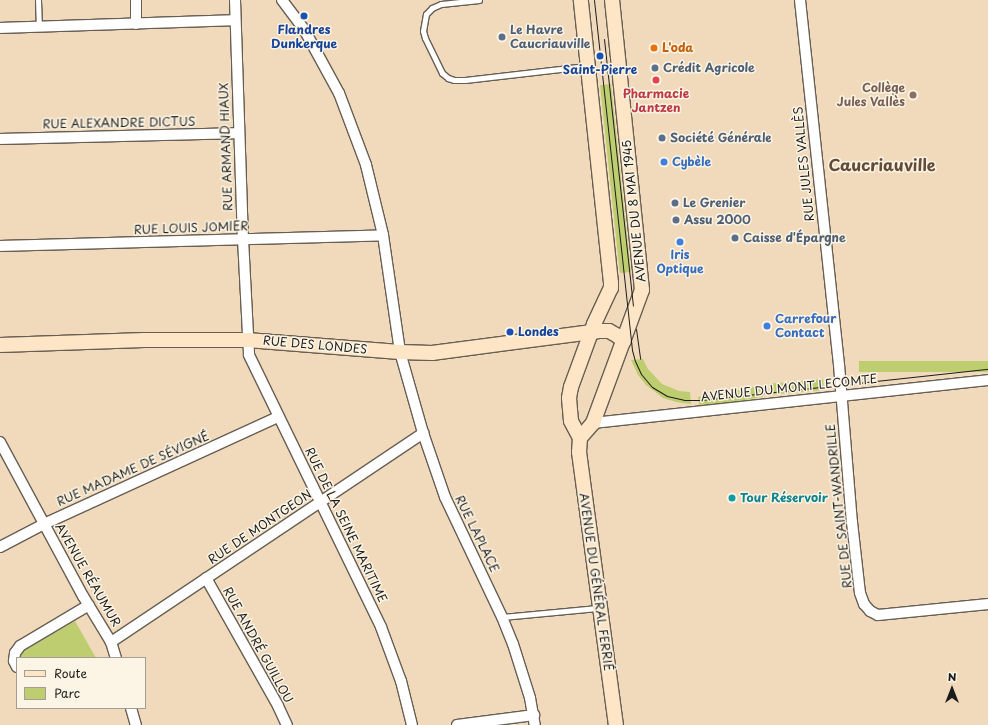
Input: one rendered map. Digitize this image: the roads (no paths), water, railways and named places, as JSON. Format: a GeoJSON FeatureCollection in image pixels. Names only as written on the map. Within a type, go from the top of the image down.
{"type":"FeatureCollection","features":[{"type":"Feature","properties":{"kind":"street"},"geometry":{"type":"LineString","coordinates":[[136,0],[136,24]]}},
{"type":"Feature","properties":{"kind":"street","name":"RUE ARMAND HIAUX"},"geometry":{"type":"LineString","coordinates":[[235,0],[242,239],[248,340]]}},
{"type":"Feature","properties":{"kind":"street","name":"RUE LAPLACE"},"geometry":{"type":"LineString","coordinates":[[282,0],[305,31],[339,93],[366,165],[383,235],[400,352],[423,433],[445,497],[502,617],[521,664],[535,720]]}},
{"type":"Feature","properties":{"kind":"street"},"geometry":{"type":"LineString","coordinates":[[580,438],[572,424],[569,398],[571,387],[591,332],[611,288],[581,0]]}},
{"type":"Feature","properties":{"kind":"street","name":"AVENUE DU 8 MAI 1945"},"geometry":{"type":"LineString","coordinates":[[580,438],[593,423],[642,290],[612,0]]}},
{"type":"Feature","properties":{"kind":"street","name":"RUE JULES VALLÈS"},"geometry":{"type":"LineString","coordinates":[[800,0],[841,396]]}},
{"type":"Feature","properties":{"kind":"street"},"geometry":{"type":"LineString","coordinates":[[0,28],[235,20]]}},
{"type":"Feature","properties":{"kind":"street","name":"RUE ALEXANDRE DICTUS"},"geometry":{"type":"LineString","coordinates":[[0,139],[239,133]]}},
{"type":"Feature","properties":{"kind":"street","name":"RUE LOUIS JOMIER"},"geometry":{"type":"LineString","coordinates":[[0,246],[383,235]]}},
{"type":"Feature","properties":{"kind":"street","name":"RUE DES LONDES"},"geometry":{"type":"LineString","coordinates":[[0,345],[144,340],[248,340],[400,352],[432,353],[591,332],[609,331],[618,336],[624,342]]}},
{"type":"Feature","properties":{"kind":"street","name":"RUE DE LA SEINE MARITIME"},"geometry":{"type":"LineString","coordinates":[[248,340],[249,355],[381,627],[401,681],[412,725]]}},
{"type":"Feature","properties":{"kind":"street","name":"AVENUE DU MONT LECOMTE"},"geometry":{"type":"LineString","coordinates":[[593,423],[988,380]]}},
{"type":"Feature","properties":{"kind":"street","name":"RUE DE SAINT-WANDRILLE"},"geometry":{"type":"LineString","coordinates":[[841,396],[860,593],[864,604],[870,611],[878,615],[988,604]]}},
{"type":"Feature","properties":{"kind":"street","name":"RUE MADAME DE SÉVIGNÉ"},"geometry":{"type":"LineString","coordinates":[[0,547],[44,524],[278,417]]}},
{"type":"Feature","properties":{"kind":"street"},"geometry":{"type":"LineString","coordinates":[[572,424],[593,423]]}},
{"type":"Feature","properties":{"kind":"street","name":"RUE DE MONTGEON"},"geometry":{"type":"LineString","coordinates":[[111,642],[423,433]]}},
{"type":"Feature","properties":{"kind":"street","name":"AVENUE DU GÉNÉRAL FERRIÉ"},"geometry":{"type":"LineString","coordinates":[[580,438],[579,452],[616,725]]}},
{"type":"Feature","properties":{"kind":"street","name":"AVENUE RÉAUMUR"},"geometry":{"type":"LineString","coordinates":[[0,442],[88,605],[111,642],[116,657]]}},
{"type":"Feature","properties":{"kind":"street","name":"RUE ANDRÉ GUILLOU"},"geometry":{"type":"LineString","coordinates":[[206,578],[278,706],[287,725]]}},
{"type":"Feature","properties":{"kind":"street"},"geometry":{"type":"LineString","coordinates":[[16,665],[14,661],[15,652],[20,646],[88,605]]}},
{"type":"Feature","properties":{"kind":"street"},"geometry":{"type":"LineString","coordinates":[[131,709],[136,725]]}},
{"type":"Feature","properties":{"kind":"street"},"geometry":{"type":"LineString","coordinates":[[456,725],[535,720]]}},
{"type":"Feature","properties":{"kind":"lane"},"geometry":{"type":"LineString","coordinates":[[38,0],[38,27]]}},
{"type":"Feature","properties":{"kind":"lane"},"geometry":{"type":"LineString","coordinates":[[479,0],[441,4],[432,8],[426,14],[423,31],[425,38],[442,73],[448,78],[454,80],[464,80],[587,66]]}},
{"type":"Feature","properties":{"kind":"lane"},"geometry":{"type":"LineString","coordinates":[[502,617],[599,608]]}},
{"type":"Feature","properties":{"kind":"tram line"},"geometry":{"type":"LineString","coordinates":[[594,0],[632,350],[641,374],[652,387],[667,396],[684,400],[701,400],[988,369]]}},
{"type":"Feature","properties":{"kind":"tram line"},"geometry":{"type":"LineString","coordinates":[[604,39],[633,305]]}},
{"type":"Feature","properties":{"kind":"tram line"},"geometry":{"type":"LineString","coordinates":[[636,329],[640,359]]}},
{"type":"Feature","properties":{"kind":"place","name":"Flandres Dunkerque"},"geometry":{"type":"Point","coordinates":[304,16]}},
{"type":"Feature","properties":{"kind":"place","name":"Le Havre Caucriauville"},"geometry":{"type":"Point","coordinates":[502,37]}},
{"type":"Feature","properties":{"kind":"place","name":"L'oda"},"geometry":{"type":"Point","coordinates":[654,48]}},
{"type":"Feature","properties":{"kind":"place","name":"Saint-Pierre"},"geometry":{"type":"Point","coordinates":[600,56]}},
{"type":"Feature","properties":{"kind":"place","name":"Crédit Agricole"},"geometry":{"type":"Point","coordinates":[655,68]}},
{"type":"Feature","properties":{"kind":"place","name":"Pharmacie Jantzen"},"geometry":{"type":"Point","coordinates":[656,80]}},
{"type":"Feature","properties":{"kind":"place","name":"Collège Jules Vallès"},"geometry":{"type":"Point","coordinates":[913,95]}},
{"type":"Feature","properties":{"kind":"place","name":"Société Générale"},"geometry":{"type":"Point","coordinates":[662,138]}},
{"type":"Feature","properties":{"kind":"place","name":"Cybèle"},"geometry":{"type":"Point","coordinates":[664,162]}},
{"type":"Feature","properties":{"kind":"place","name":"Le Grenier"},"geometry":{"type":"Point","coordinates":[675,203]}},
{"type":"Feature","properties":{"kind":"place","name":"Assu 2000"},"geometry":{"type":"Point","coordinates":[676,220]}},
{"type":"Feature","properties":{"kind":"place","name":"Caisse d'Épargne"},"geometry":{"type":"Point","coordinates":[735,238]}},
{"type":"Feature","properties":{"kind":"place","name":"Iris Optique"},"geometry":{"type":"Point","coordinates":[680,242]}},
{"type":"Feature","properties":{"kind":"place","name":"Carrefour Contact"},"geometry":{"type":"Point","coordinates":[767,326]}},
{"type":"Feature","properties":{"kind":"place","name":"Londes"},"geometry":{"type":"Point","coordinates":[510,332]}},
{"type":"Feature","properties":{"kind":"place","name":"Tour Réservoir"},"geometry":{"type":"Point","coordinates":[732,498]}},
{"type":"Feature","properties":{"kind":"district","name":"Caucriauville"},"geometry":{"type":"Point","coordinates":[882,164]}}]}
